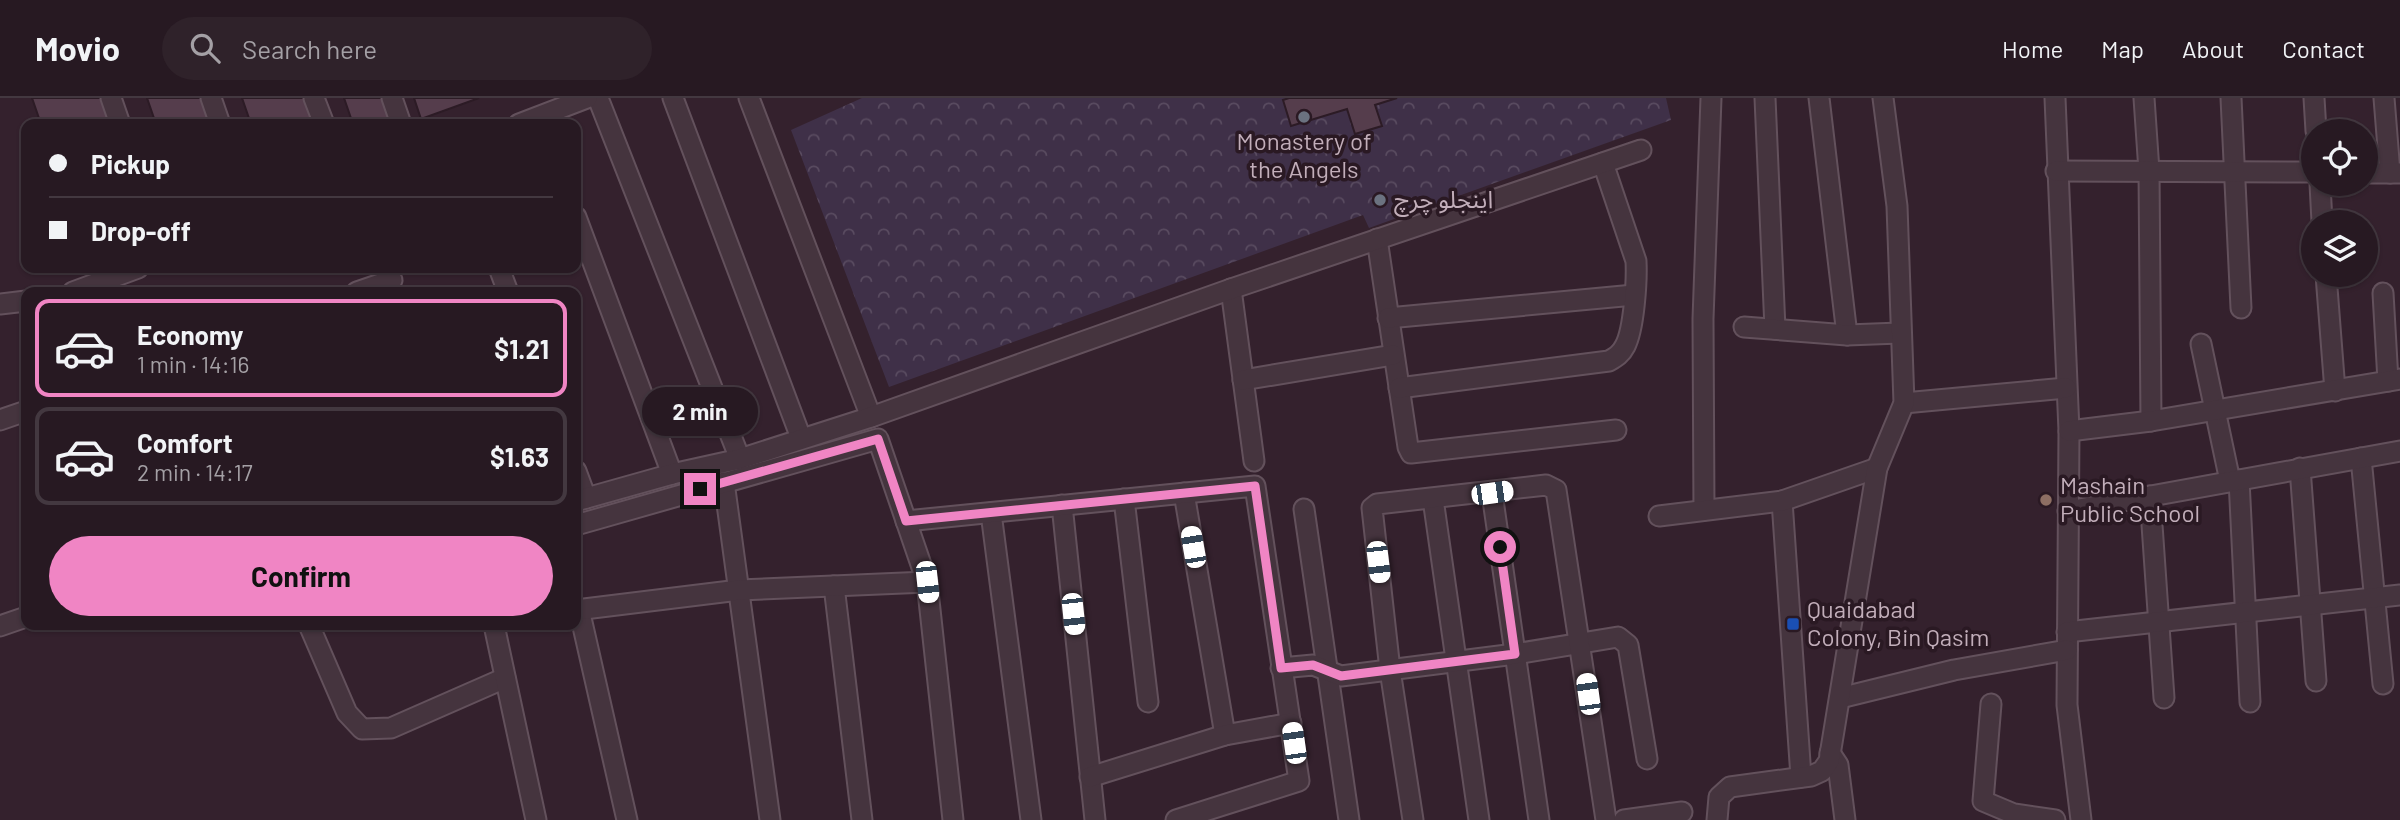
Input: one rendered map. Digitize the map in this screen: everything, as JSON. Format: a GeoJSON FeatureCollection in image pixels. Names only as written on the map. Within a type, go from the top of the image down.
{"type":"FeatureCollection","features":[{"type":"Feature","properties":{"kind":"street"},"geometry":{"type":"LineString","coordinates":[[111,98],[118,119]]}},
{"type":"Feature","properties":{"kind":"street"},"geometry":{"type":"LineString","coordinates":[[211,98],[218,119]]}},
{"type":"Feature","properties":{"kind":"street"},"geometry":{"type":"LineString","coordinates":[[314,98],[322,119]]}},
{"type":"Feature","properties":{"kind":"street"},"geometry":{"type":"LineString","coordinates":[[392,98],[399,119]]}},
{"type":"Feature","properties":{"kind":"street"},"geometry":{"type":"LineString","coordinates":[[542,119],[586,98]]}},
{"type":"Feature","properties":{"kind":"street"},"geometry":{"type":"LineString","coordinates":[[598,98],[740,459]]}},
{"type":"Feature","properties":{"kind":"street"},"geometry":{"type":"LineString","coordinates":[[673,98],[801,438]]}},
{"type":"Feature","properties":{"kind":"street"},"geometry":{"type":"LineString","coordinates":[[749,98],[871,417]]}},
{"type":"Feature","properties":{"kind":"street"},"geometry":{"type":"LineString","coordinates":[[1704,510],[1703,319],[1711,98]]}},
{"type":"Feature","properties":{"kind":"street"},"geometry":{"type":"LineString","coordinates":[[1765,98],[1775,329]]}},
{"type":"Feature","properties":{"kind":"street"},"geometry":{"type":"LineString","coordinates":[[1819,98],[1847,335]]}},
{"type":"Feature","properties":{"kind":"street"},"geometry":{"type":"LineString","coordinates":[[1717,820],[1719,797],[1730,788],[1822,771],[1830,753],[1877,468],[1904,403],[1897,206],[1882,98]]}},
{"type":"Feature","properties":{"kind":"street"},"geometry":{"type":"LineString","coordinates":[[2055,98],[2069,431],[2067,705],[2081,820]]}},
{"type":"Feature","properties":{"kind":"street"},"geometry":{"type":"LineString","coordinates":[[2144,98],[2149,171],[2151,421]]}},
{"type":"Feature","properties":{"kind":"street"},"geometry":{"type":"LineString","coordinates":[[2231,98],[2241,308]]}},
{"type":"Feature","properties":{"kind":"street"},"geometry":{"type":"LineString","coordinates":[[2314,98],[2315,119]]}},
{"type":"Feature","properties":{"kind":"street"},"geometry":{"type":"LineString","coordinates":[[2384,98],[2395,173]]}},
{"type":"Feature","properties":{"kind":"street"},"geometry":{"type":"LineString","coordinates":[[581,500],[671,474],[740,459],[871,417],[1231,289],[1641,150]]}},
{"type":"Feature","properties":{"kind":"street"},"geometry":{"type":"LineString","coordinates":[[1399,388],[1609,361],[1618,355],[1626,345],[1636,261],[1603,163]]}},
{"type":"Feature","properties":{"kind":"street"},"geometry":{"type":"LineString","coordinates":[[2056,171],[2301,172]]}},
{"type":"Feature","properties":{"kind":"street"},"geometry":{"type":"LineString","coordinates":[[581,231],[671,474]]}},
{"type":"Feature","properties":{"kind":"street"},"geometry":{"type":"LineString","coordinates":[[1377,239],[1411,453],[1616,430]]}},
{"type":"Feature","properties":{"kind":"street"},"geometry":{"type":"LineString","coordinates":[[87,287],[124,273]]}},
{"type":"Feature","properties":{"kind":"street"},"geometry":{"type":"LineString","coordinates":[[372,287],[392,280]]}},
{"type":"Feature","properties":{"kind":"street"},"geometry":{"type":"LineString","coordinates":[[2327,287],[2334,390]]}},
{"type":"Feature","properties":{"kind":"street"},"geometry":{"type":"LineString","coordinates":[[1231,289],[1254,461]]}},
{"type":"Feature","properties":{"kind":"street"},"geometry":{"type":"LineString","coordinates":[[2069,431],[2151,421],[2394,380],[2383,293]]}},
{"type":"Feature","properties":{"kind":"street"},"geometry":{"type":"LineString","coordinates":[[1388,318],[1634,295]]}},
{"type":"Feature","properties":{"kind":"street"},"geometry":{"type":"LineString","coordinates":[[0,304],[21,302]]}},
{"type":"Feature","properties":{"kind":"street"},"geometry":{"type":"LineString","coordinates":[[1744,327],[1847,335],[1900,332]]}},
{"type":"Feature","properties":{"kind":"street"},"geometry":{"type":"LineString","coordinates":[[2201,344],[2234,480],[2249,702]]}},
{"type":"Feature","properties":{"kind":"street"},"geometry":{"type":"LineString","coordinates":[[1243,380],[1394,355]]}},
{"type":"Feature","properties":{"kind":"street"},"geometry":{"type":"LineString","coordinates":[[1904,403],[2066,388]]}},
{"type":"Feature","properties":{"kind":"street"},"geometry":{"type":"LineString","coordinates":[[0,420],[21,413]]}},
{"type":"Feature","properties":{"kind":"street"},"geometry":{"type":"LineString","coordinates":[[581,524],[878,439],[927,582],[953,820]]}},
{"type":"Feature","properties":{"kind":"street"},"geometry":{"type":"LineString","coordinates":[[2068,511],[2400,451]]}},
{"type":"Feature","properties":{"kind":"street"},"geometry":{"type":"LineString","coordinates":[[2361,458],[2384,684]]}},
{"type":"Feature","properties":{"kind":"street"},"geometry":{"type":"LineString","coordinates":[[1659,516],[1782,501],[1877,468]]}},
{"type":"Feature","properties":{"kind":"street"},"geometry":{"type":"LineString","coordinates":[[2300,468],[2316,681]]}},
{"type":"Feature","properties":{"kind":"street"},"geometry":{"type":"LineString","coordinates":[[724,482],[770,820]]}},
{"type":"Feature","properties":{"kind":"street"},"geometry":{"type":"LineString","coordinates":[[1413,820],[1390,670],[1371,508],[1377,504],[1546,485],[1556,490],[1606,820]]}},
{"type":"Feature","properties":{"kind":"street"},"geometry":{"type":"LineString","coordinates":[[906,521],[1255,486],[1299,781],[1176,820]]}},
{"type":"Feature","properties":{"kind":"street"},"geometry":{"type":"LineString","coordinates":[[1184,493],[1225,735]]}},
{"type":"Feature","properties":{"kind":"street"},"geometry":{"type":"LineString","coordinates":[[1492,493],[1539,820]]}},
{"type":"Feature","properties":{"kind":"street"},"geometry":{"type":"LineString","coordinates":[[2150,496],[2164,698]]}},
{"type":"Feature","properties":{"kind":"street"},"geometry":{"type":"LineString","coordinates":[[1124,499],[1147,702]]}},
{"type":"Feature","properties":{"kind":"street"},"geometry":{"type":"LineString","coordinates":[[1433,499],[1454,662],[1479,820]]}},
{"type":"Feature","properties":{"kind":"street"},"geometry":{"type":"LineString","coordinates":[[1782,501],[1801,777]]}},
{"type":"Feature","properties":{"kind":"street"},"geometry":{"type":"LineString","coordinates":[[1062,505],[1095,820]]}},
{"type":"Feature","properties":{"kind":"street"},"geometry":{"type":"LineString","coordinates":[[1304,509],[1349,820]]}},
{"type":"Feature","properties":{"kind":"street"},"geometry":{"type":"LineString","coordinates":[[991,513],[1031,820]]}},
{"type":"Feature","properties":{"kind":"street"},"geometry":{"type":"LineString","coordinates":[[581,610],[739,590],[927,582]]}},
{"type":"Feature","properties":{"kind":"street"},"geometry":{"type":"LineString","coordinates":[[834,586],[862,820]]}},
{"type":"Feature","properties":{"kind":"street"},"geometry":{"type":"LineString","coordinates":[[1840,698],[2158,621],[2244,614],[2400,595]]}},
{"type":"Feature","properties":{"kind":"street"},"geometry":{"type":"LineString","coordinates":[[0,626],[21,619]]}},
{"type":"Feature","properties":{"kind":"street"},"geometry":{"type":"LineString","coordinates":[[581,627],[627,820]]}},
{"type":"Feature","properties":{"kind":"street"},"geometry":{"type":"LineString","coordinates":[[311,630],[346,713],[362,729],[391,728],[505,678]]}},
{"type":"Feature","properties":{"kind":"street"},"geometry":{"type":"LineString","coordinates":[[495,630],[536,820]]}},
{"type":"Feature","properties":{"kind":"street"},"geometry":{"type":"LineString","coordinates":[[1281,668],[1313,665],[1327,673],[1341,676],[1515,654],[1618,637],[1628,645],[1647,759]]}},
{"type":"Feature","properties":{"kind":"street"},"geometry":{"type":"LineString","coordinates":[[1991,704],[1983,801],[2031,819],[2055,820]]}},
{"type":"Feature","properties":{"kind":"street"},"geometry":{"type":"LineString","coordinates":[[1090,777],[1225,735],[1291,723]]}},
{"type":"Feature","properties":{"kind":"street"},"geometry":{"type":"LineString","coordinates":[[1830,753],[1838,765],[1845,820]]}},
{"type":"Feature","properties":{"kind":"street"},"geometry":{"type":"LineString","coordinates":[[1624,820],[1682,812]]}},
{"type":"Feature","properties":{"kind":"green space"},"geometry":{"type":"Polygon","coordinates":[[[862,98],[1666,98],[1671,120],[1369,228],[1363,215],[889,387],[791,130],[862,98]]]}},
{"type":"Feature","properties":{"kind":"building"},"geometry":{"type":"Polygon","coordinates":[[[32,98],[109,98],[115,119],[39,119],[32,98]]]}},
{"type":"Feature","properties":{"kind":"building"},"geometry":{"type":"Polygon","coordinates":[[[147,98],[201,98],[208,119],[154,119],[147,98]]]}},
{"type":"Feature","properties":{"kind":"building"},"geometry":{"type":"Polygon","coordinates":[[[242,98],[308,98],[315,119],[249,119],[242,98]]]}},
{"type":"Feature","properties":{"kind":"building"},"geometry":{"type":"Polygon","coordinates":[[[344,98],[385,98],[390,119],[351,119],[344,98]]]}},
{"type":"Feature","properties":{"kind":"building"},"geometry":{"type":"Polygon","coordinates":[[[414,98],[479,98],[421,119],[414,98]]]}},
{"type":"Feature","properties":{"kind":"building","name":"Monastery of the Angels"},"geometry":{"type":"Polygon","coordinates":[[[1397,98],[1375,105],[1382,126],[1355,134],[1347,109],[1291,126],[1283,100],[1397,98]]]}},
{"type":"Feature","properties":{"kind":"place","name":"Monastery of the Angels"},"geometry":{"type":"Point","coordinates":[1304,117]}},
{"type":"Feature","properties":{"kind":"place","name":"اینجلو چرچ"},"geometry":{"type":"Point","coordinates":[1380,200]}},
{"type":"Feature","properties":{"kind":"place","name":"Mashain Public School"},"geometry":{"type":"Point","coordinates":[2046,500]}},
{"type":"Feature","properties":{"kind":"place","name":"Quaidabad Colony, Bin Qasim"},"geometry":{"type":"Point","coordinates":[1793,624]}},
{"type":"Feature","properties":{"kind":"route"},"geometry":{"type":"LineString","coordinates":[[700,489],[878,439],[906,521],[1255,486],[1281,668],[1313,665],[1332,675],[1341,676],[1515,654],[1500,547]]}}]}
